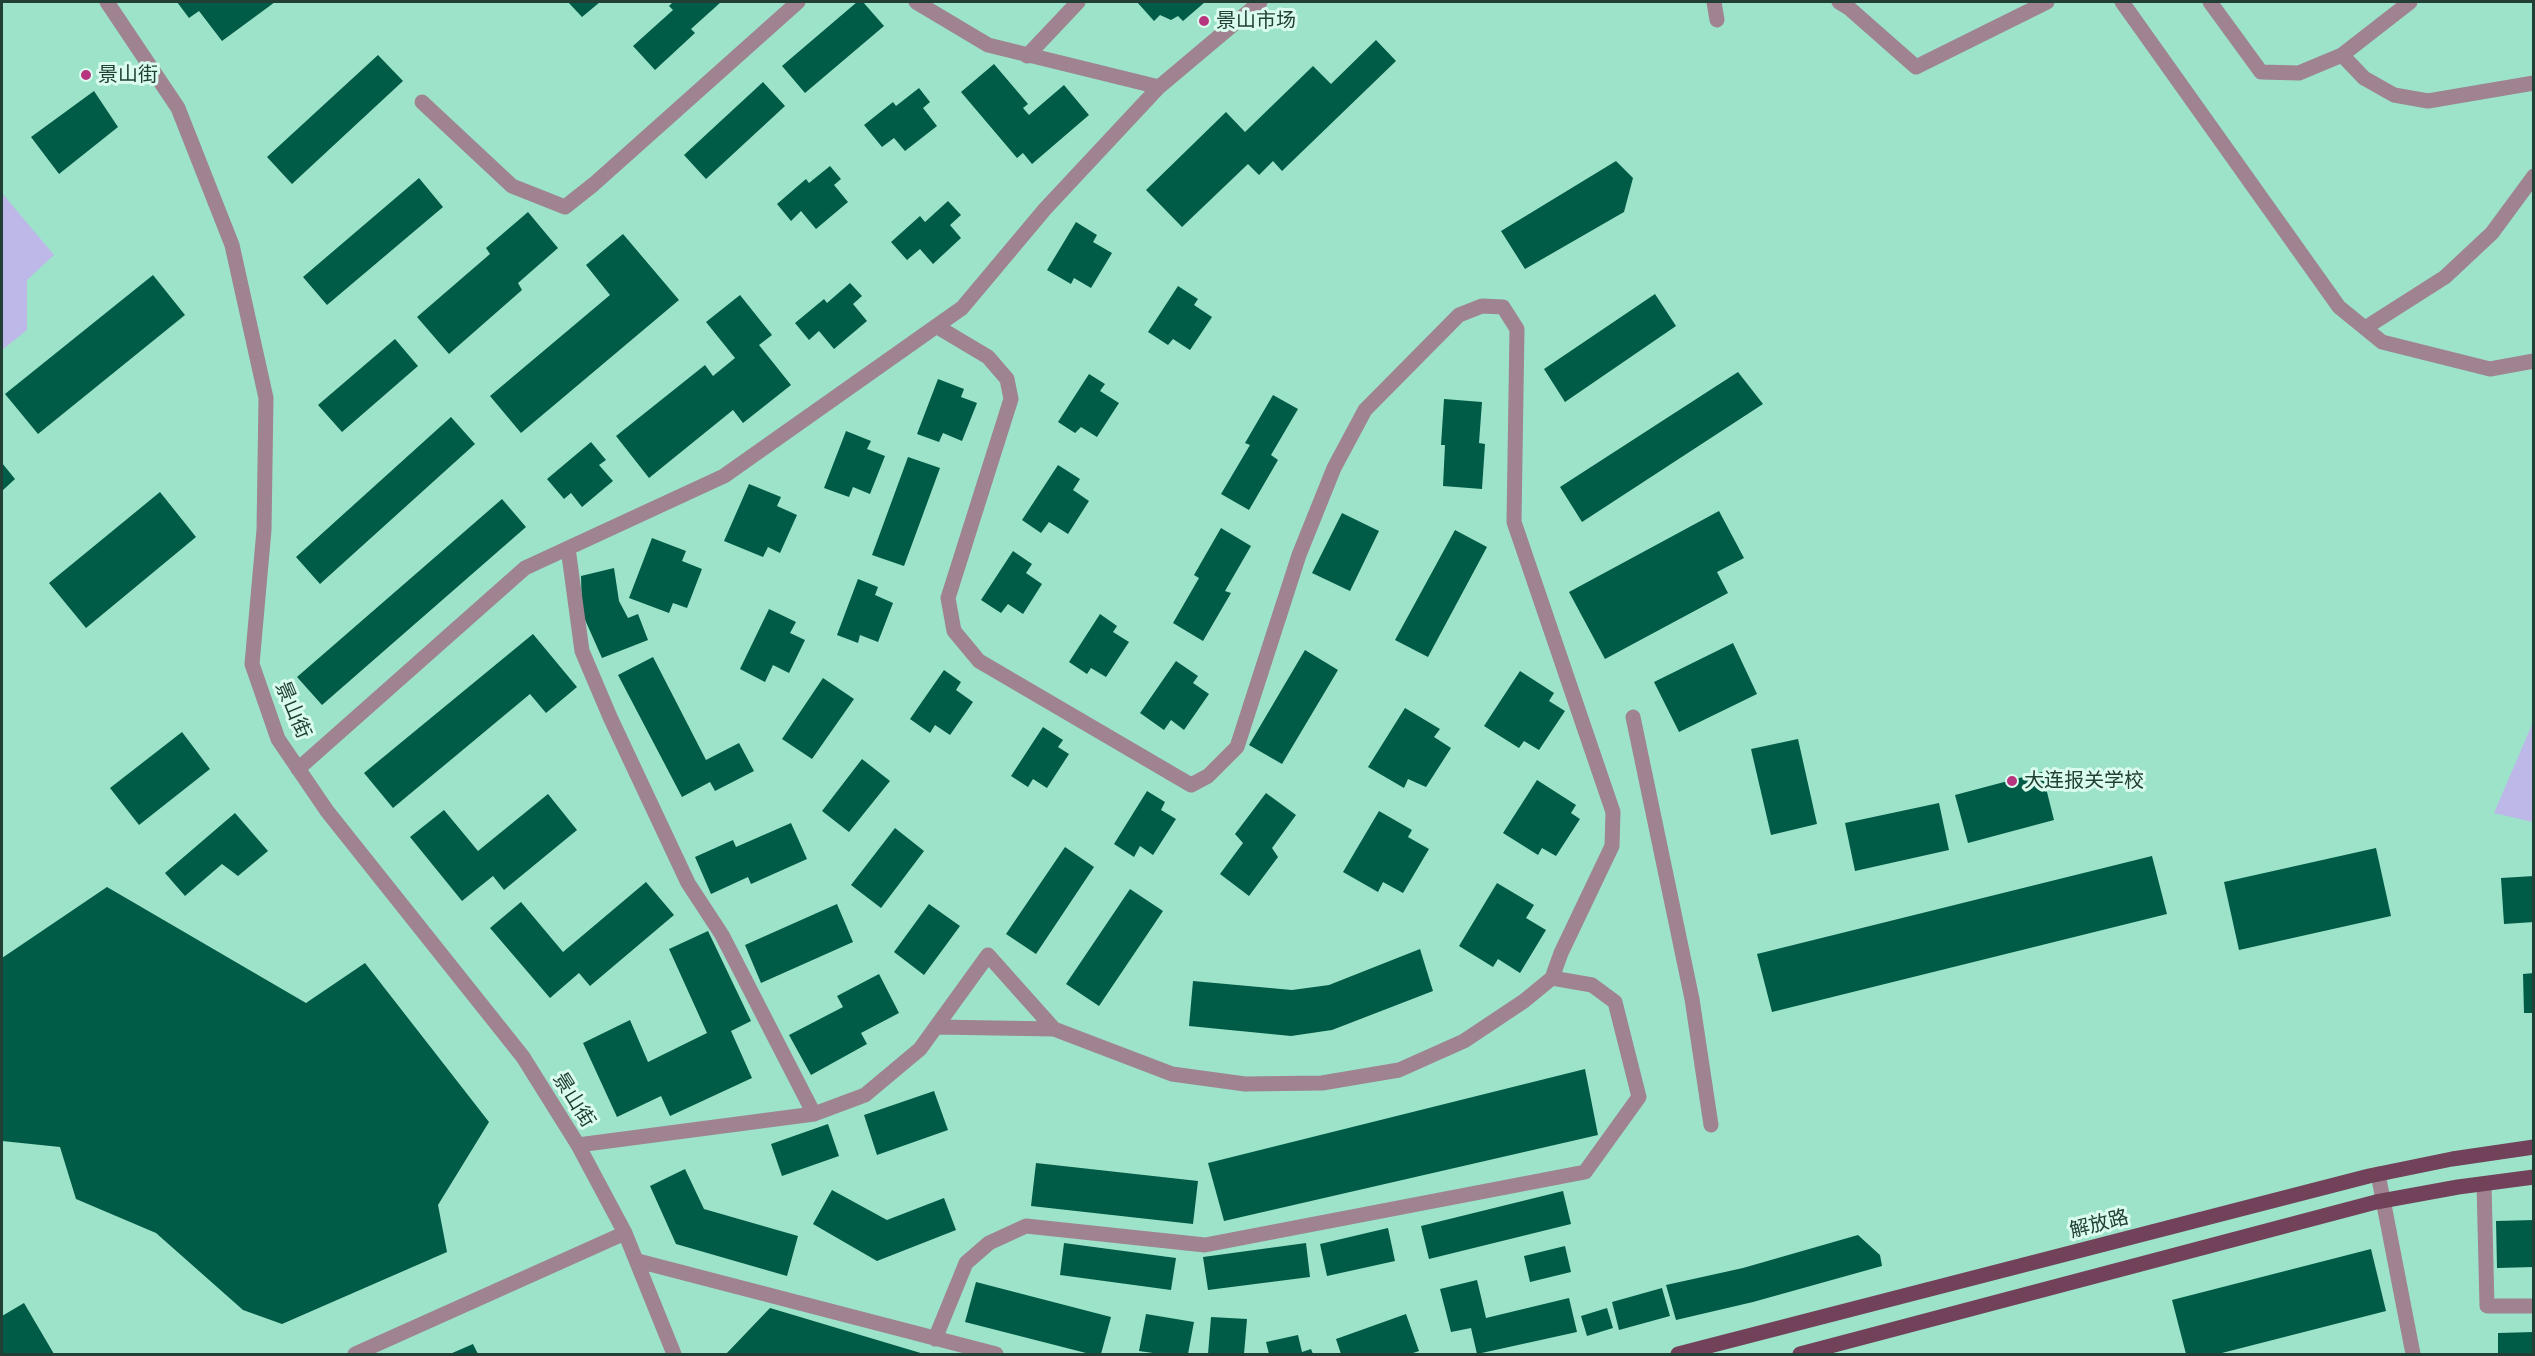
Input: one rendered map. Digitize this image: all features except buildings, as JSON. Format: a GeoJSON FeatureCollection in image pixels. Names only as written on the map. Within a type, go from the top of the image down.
{"type":"FeatureCollection","features":[{"type":"Feature","properties":{"kind":"main road","name":"解放路"},"geometry":{"type":"LineString","coordinates":[[1678,1354],[2378,1174],[2452,1159],[2534,1147]]}},
{"type":"Feature","properties":{"kind":"main road"},"geometry":{"type":"LineString","coordinates":[[1800,1354],[2383,1201],[2534,1177]]}},
{"type":"Feature","properties":{"kind":"street","name":"景山街"},"geometry":{"type":"LineString","coordinates":[[107,2],[178,108],[232,245],[266,398],[264,530],[252,664],[278,740],[327,811],[523,1058],[578,1145],[624,1233],[638,1261],[674,1354]]}},
{"type":"Feature","properties":{"kind":"street"},"geometry":{"type":"LineString","coordinates":[[422,102],[512,186],[565,207],[594,184],[798,2]]}},
{"type":"Feature","properties":{"kind":"street"},"geometry":{"type":"LineString","coordinates":[[916,2],[988,45],[1159,87]]}},
{"type":"Feature","properties":{"kind":"street"},"geometry":{"type":"LineString","coordinates":[[1027,56],[1078,2]]}},
{"type":"Feature","properties":{"kind":"street"},"geometry":{"type":"LineString","coordinates":[[298,769],[525,568],[724,476],[962,308],[1045,209],[1159,87],[1260,2]]}},
{"type":"Feature","properties":{"kind":"street"},"geometry":{"type":"LineString","coordinates":[[1714,2],[1717,20]]}},
{"type":"Feature","properties":{"kind":"street"},"geometry":{"type":"LineString","coordinates":[[1848,4],[1916,67],[2047,2]]}},
{"type":"Feature","properties":{"kind":"street"},"geometry":{"type":"LineString","coordinates":[[2122,2],[2339,307],[2382,342],[2490,369],[2534,362]]}},
{"type":"Feature","properties":{"kind":"street"},"geometry":{"type":"LineString","coordinates":[[2210,2],[2261,72],[2299,73],[2342,55],[2410,2]]}},
{"type":"Feature","properties":{"kind":"street"},"geometry":{"type":"LineString","coordinates":[[2342,55],[2364,78],[2394,95],[2428,101],[2534,83]]}},
{"type":"Feature","properties":{"kind":"street"},"geometry":{"type":"LineString","coordinates":[[2365,328],[2445,277],[2492,233],[2534,176]]}},
{"type":"Feature","properties":{"kind":"street"},"geometry":{"type":"LineString","coordinates":[[936,326],[988,357],[1007,379],[1011,399],[948,598],[954,631],[979,661],[1191,785],[1208,776],[1237,747],[1299,555],[1334,468],[1365,410],[1459,315],[1482,306],[1503,308],[1517,328],[1514,522],[1613,812],[1612,846],[1561,953],[1552,978],[1524,1001],[1464,1041],[1399,1070],[1322,1083],[1245,1084],[1172,1074],[1054,1029],[936,1027]]}},
{"type":"Feature","properties":{"kind":"street"},"geometry":{"type":"LineString","coordinates":[[568,548],[582,651],[610,717],[688,883],[722,935],[814,1114]]}},
{"type":"Feature","properties":{"kind":"street"},"geometry":{"type":"LineString","coordinates":[[1633,717],[1692,999],[1711,1125]]}},
{"type":"Feature","properties":{"kind":"street"},"geometry":{"type":"LineString","coordinates":[[578,1145],[814,1114],[866,1095],[920,1049],[988,955],[1054,1029]]}},
{"type":"Feature","properties":{"kind":"street"},"geometry":{"type":"LineString","coordinates":[[935,1339],[966,1263],[989,1243],[1026,1226],[1205,1245],[1585,1173],[1639,1097],[1615,1002],[1592,985],[1552,978]]}},
{"type":"Feature","properties":{"kind":"street"},"geometry":{"type":"LineString","coordinates":[[2378,1174],[2413,1354]]}},
{"type":"Feature","properties":{"kind":"street"},"geometry":{"type":"LineString","coordinates":[[2484,1184],[2487,1306],[2534,1306]]}},
{"type":"Feature","properties":{"kind":"street"},"geometry":{"type":"LineString","coordinates":[[355,1354],[624,1233]]}},
{"type":"Feature","properties":{"kind":"street"},"geometry":{"type":"LineString","coordinates":[[638,1261],[996,1354]]}},
{"type":"Feature","properties":{"kind":"shaded area"},"geometry":{"type":"Polygon","coordinates":[[[2,193],[54,255],[27,280],[27,330],[2,350],[2,193]]]}},
{"type":"Feature","properties":{"kind":"shaded area"},"geometry":{"type":"Polygon","coordinates":[[[2533,722],[2533,822],[2494,813],[2533,722]]]}},
{"type":"Feature","properties":{"kind":"place","name":"景山市场"},"geometry":{"type":"Point","coordinates":[1204,21]}},
{"type":"Feature","properties":{"kind":"place","name":"景山街"},"geometry":{"type":"Point","coordinates":[86,75]}},
{"type":"Feature","properties":{"kind":"place","name":"大连报关学校"},"geometry":{"type":"Point","coordinates":[2012,781]}}]}
